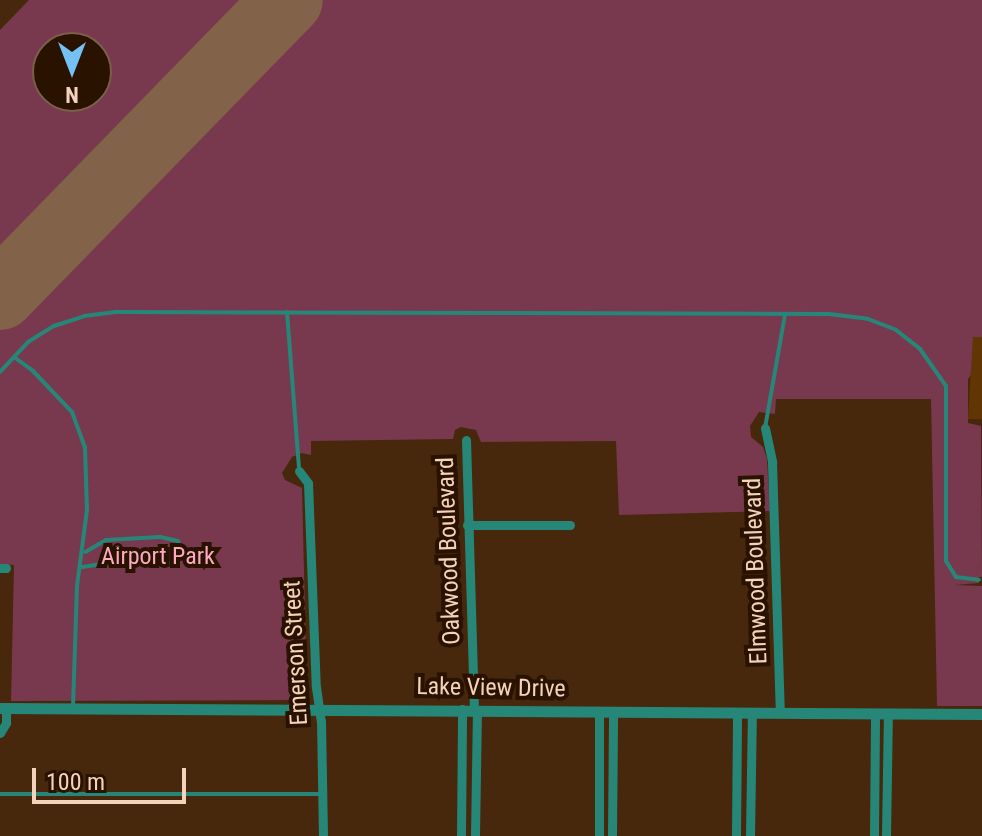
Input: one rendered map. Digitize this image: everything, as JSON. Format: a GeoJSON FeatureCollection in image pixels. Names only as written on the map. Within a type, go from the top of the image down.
{"type":"FeatureCollection","features":[{"type":"Feature","properties":{"kind":"street","name":"Elmwood Boulevard"},"geometry":{"type":"LineString","coordinates":[[765,428],[773,474],[780,713]]}},
{"type":"Feature","properties":{"kind":"street","name":"Oakwood Boulevard"},"geometry":{"type":"LineString","coordinates":[[466,440],[475,836]]}},
{"type":"Feature","properties":{"kind":"street","name":"Emerson Street"},"geometry":{"type":"LineString","coordinates":[[299,471],[308,483],[323,836]]}},
{"type":"Feature","properties":{"kind":"street"},"geometry":{"type":"LineString","coordinates":[[467,525],[570,525]]}},
{"type":"Feature","properties":{"kind":"street","name":"Lake View Drive"},"geometry":{"type":"LineString","coordinates":[[3,708],[982,714]]}},
{"type":"Feature","properties":{"kind":"street"},"geometry":{"type":"LineString","coordinates":[[0,733],[6,723],[3,708]]}},
{"type":"Feature","properties":{"kind":"street","name":"Oakwood Boulevard"},"geometry":{"type":"LineString","coordinates":[[461,836],[471,710]]}},
{"type":"Feature","properties":{"kind":"street"},"geometry":{"type":"LineString","coordinates":[[599,711],[599,836]]}},
{"type":"Feature","properties":{"kind":"street"},"geometry":{"type":"LineString","coordinates":[[612,836],[613,711]]}},
{"type":"Feature","properties":{"kind":"street"},"geometry":{"type":"LineString","coordinates":[[736,836],[737,712]]}},
{"type":"Feature","properties":{"kind":"street"},"geometry":{"type":"LineString","coordinates":[[750,836],[752,713]]}},
{"type":"Feature","properties":{"kind":"street"},"geometry":{"type":"LineString","coordinates":[[874,836],[875,714]]}},
{"type":"Feature","properties":{"kind":"street"},"geometry":{"type":"LineString","coordinates":[[886,836],[888,714]]}},
{"type":"Feature","properties":{"kind":"lane"},"geometry":{"type":"LineString","coordinates":[[0,372],[28,342],[54,326],[84,316],[116,312],[785,314],[868,319],[896,330],[920,349],[946,386],[947,564],[959,579],[979,580]]}},
{"type":"Feature","properties":{"kind":"lane"},"geometry":{"type":"LineString","coordinates":[[287,312],[299,471]]}},
{"type":"Feature","properties":{"kind":"lane"},"geometry":{"type":"LineString","coordinates":[[765,428],[785,314]]}},
{"type":"Feature","properties":{"kind":"lane"},"geometry":{"type":"LineString","coordinates":[[14,357],[62,400],[80,428],[86,459],[84,553],[77,586],[73,709]]}},
{"type":"Feature","properties":{"kind":"lane"},"geometry":{"type":"LineString","coordinates":[[82,567],[112,561],[173,563],[183,553],[178,541],[160,537],[106,540],[84,553]]}},
{"type":"Feature","properties":{"kind":"lane"},"geometry":{"type":"LineString","coordinates":[[0,794],[322,794]]}},
{"type":"Feature","properties":{"kind":"green space"},"geometry":{"type":"Polygon","coordinates":[[[29,0],[254,0],[0,260],[0,30],[29,0]]]}},
{"type":"Feature","properties":{"kind":"green space","name":"Airport Park"},"geometry":{"type":"Polygon","coordinates":[[[317,0],[982,0],[982,337],[973,372],[968,379],[968,423],[981,426],[982,577],[978,577],[979,583],[955,585],[982,586],[982,706],[937,706],[931,399],[776,399],[775,414],[759,412],[750,426],[751,437],[763,447],[767,459],[770,511],[619,515],[616,441],[481,442],[476,430],[461,427],[455,430],[453,439],[311,441],[311,455],[302,453],[292,457],[282,473],[285,480],[302,488],[307,697],[299,700],[11,701],[14,565],[0,564],[0,321],[317,0]]]}},
{"type":"Feature","properties":{"kind":"building"},"geometry":{"type":"Polygon","coordinates":[[[973,337],[982,337],[982,419],[968,419],[973,337]]]}},
{"type":"Feature","properties":{"kind":"runway"},"geometry":{"type":"LineString","coordinates":[[0,295],[288,0]]}}]}
